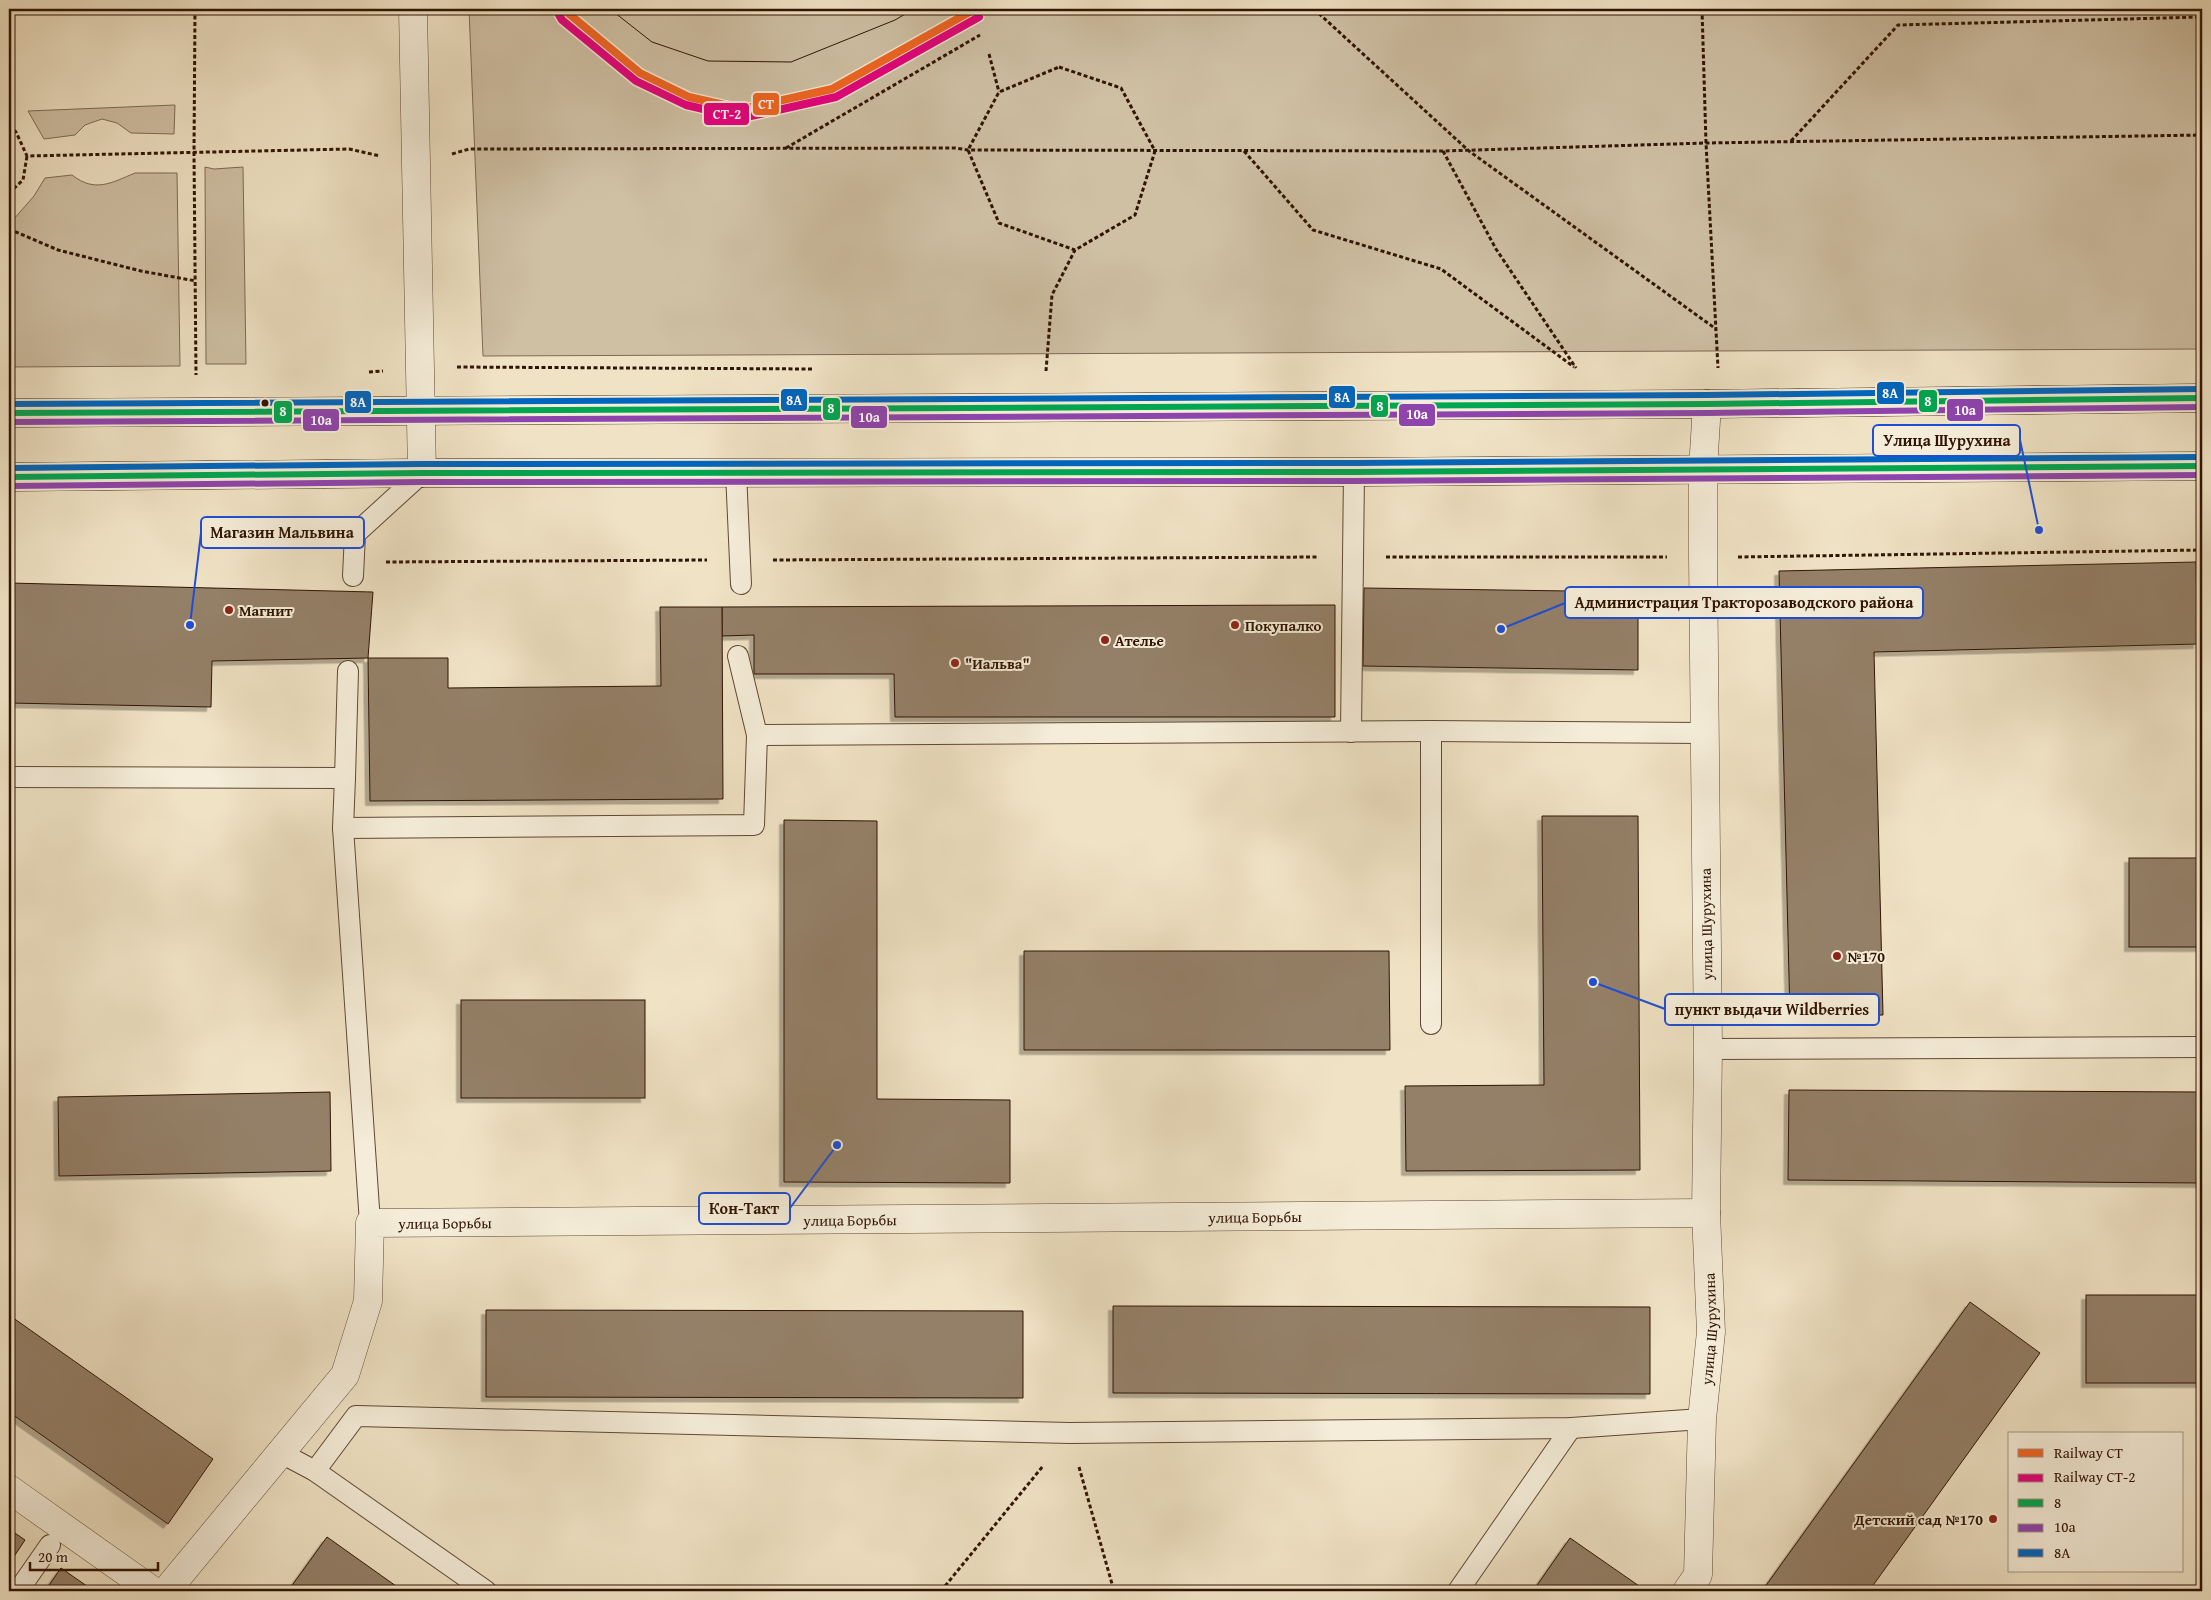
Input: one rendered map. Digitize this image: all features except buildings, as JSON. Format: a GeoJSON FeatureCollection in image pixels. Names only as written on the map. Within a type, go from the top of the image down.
{"type":"FeatureCollection","features":[{"type":"Feature","properties":{"kind":"main road"},"geometry":{"type":"LineString","coordinates":[[9,413],[1707,404],[2202,398]]}},
{"type":"Feature","properties":{"kind":"main road"},"geometry":{"type":"LineString","coordinates":[[9,477],[422,472],[1354,472],[2202,466]]}},
{"type":"Feature","properties":{"kind":"street"},"geometry":{"type":"LineString","coordinates":[[413,9],[422,472]]}},
{"type":"Feature","properties":{"kind":"street","name":"улица Шурухина"},"geometry":{"type":"LineString","coordinates":[[1686,1591],[1698,1574],[1702,1419],[1711,1332],[1706,1213],[1708,1048],[1703,557],[1703,470],[1707,404]]}},
{"type":"Feature","properties":{"kind":"street","name":"улица Борьбы"},"geometry":{"type":"LineString","coordinates":[[370,1223],[1706,1213]]}},
{"type":"Feature","properties":{"kind":"street"},"geometry":{"type":"LineString","coordinates":[[166,1591],[345,1375],[368,1301],[370,1223]]}},
{"type":"Feature","properties":{"kind":"street"},"geometry":{"type":"LineString","coordinates":[[9,1489],[153,1591]]}},
{"type":"Feature","properties":{"kind":"lane"},"geometry":{"type":"LineString","coordinates":[[353,569],[355,534],[422,472]]}},
{"type":"Feature","properties":{"kind":"lane"},"geometry":{"type":"LineString","coordinates":[[736,472],[741,584]]}},
{"type":"Feature","properties":{"kind":"lane"},"geometry":{"type":"LineString","coordinates":[[1351,732],[1354,472]]}},
{"type":"Feature","properties":{"kind":"lane"},"geometry":{"type":"LineString","coordinates":[[343,828],[754,825],[757,735],[738,656]]}},
{"type":"Feature","properties":{"kind":"lane"},"geometry":{"type":"LineString","coordinates":[[348,671],[343,828],[370,1223]]}},
{"type":"Feature","properties":{"kind":"lane"},"geometry":{"type":"LineString","coordinates":[[1431,731],[1431,1024]]}},
{"type":"Feature","properties":{"kind":"lane"},"geometry":{"type":"LineString","coordinates":[[757,735],[1431,731],[1704,733]]}},
{"type":"Feature","properties":{"kind":"lane"},"geometry":{"type":"LineString","coordinates":[[9,777],[345,778]]}},
{"type":"Feature","properties":{"kind":"lane"},"geometry":{"type":"LineString","coordinates":[[1708,1048],[2202,1047]]}},
{"type":"Feature","properties":{"kind":"lane"},"geometry":{"type":"LineString","coordinates":[[316,1471],[356,1416],[1070,1433],[1571,1428],[1702,1419]]}},
{"type":"Feature","properties":{"kind":"lane"},"geometry":{"type":"LineString","coordinates":[[1458,1591],[1571,1428]]}},
{"type":"Feature","properties":{"kind":"lane"},"geometry":{"type":"LineString","coordinates":[[282,1453],[316,1471],[486,1591]]}},
{"type":"Feature","properties":{"kind":"lane"},"geometry":{"type":"LineString","coordinates":[[18,1591],[50,1545]]}},
{"type":"Feature","properties":{"kind":"path"},"geometry":{"type":"LineString","coordinates":[[195,9],[196,375]]}},
{"type":"Feature","properties":{"kind":"path"},"geometry":{"type":"LineString","coordinates":[[1314,9],[1468,151],[1716,330]]}},
{"type":"Feature","properties":{"kind":"path"},"geometry":{"type":"LineString","coordinates":[[1702,9],[1706,143],[1718,368],[1709,368]]}},
{"type":"Feature","properties":{"kind":"path"},"geometry":{"type":"LineString","coordinates":[[1790,142],[1898,25],[2202,18]]}},
{"type":"Feature","properties":{"kind":"path"},"geometry":{"type":"LineString","coordinates":[[785,148],[980,35]]}},
{"type":"Feature","properties":{"kind":"path"},"geometry":{"type":"LineString","coordinates":[[989,54],[999,92]]}},
{"type":"Feature","properties":{"kind":"path"},"geometry":{"type":"LineString","coordinates":[[968,150],[999,92],[1059,67],[1121,88],[1155,151],[1135,215],[1075,250],[1052,295],[1046,379]]}},
{"type":"Feature","properties":{"kind":"path"},"geometry":{"type":"LineString","coordinates":[[9,126],[16,132],[27,156],[23,180],[9,193]]}},
{"type":"Feature","properties":{"kind":"path"},"geometry":{"type":"LineString","coordinates":[[27,156],[350,149],[416,165],[469,149],[955,148],[968,150],[1468,151],[1706,143],[2202,135]]}},
{"type":"Feature","properties":{"kind":"path"},"geometry":{"type":"LineString","coordinates":[[968,150],[999,223],[1075,250]]}},
{"type":"Feature","properties":{"kind":"path"},"geometry":{"type":"LineString","coordinates":[[1244,151],[1313,230],[1441,269],[1578,370]]}},
{"type":"Feature","properties":{"kind":"path"},"geometry":{"type":"LineString","coordinates":[[1443,151],[1496,249],[1578,370]]}},
{"type":"Feature","properties":{"kind":"path"},"geometry":{"type":"LineString","coordinates":[[9,229],[58,250],[141,271],[196,281]]}},
{"type":"Feature","properties":{"kind":"path"},"geometry":{"type":"LineString","coordinates":[[366,372],[421,367],[817,370]]}},
{"type":"Feature","properties":{"kind":"path"},"geometry":{"type":"LineString","coordinates":[[1568,371],[1578,370]]}},
{"type":"Feature","properties":{"kind":"path"},"geometry":{"type":"LineString","coordinates":[[353,569],[739,560],[1703,557],[2202,550]]}},
{"type":"Feature","properties":{"kind":"path"},"geometry":{"type":"LineString","coordinates":[[941,1591],[1070,1433]]}},
{"type":"Feature","properties":{"kind":"path"},"geometry":{"type":"LineString","coordinates":[[1070,1433],[1114,1591]]}},
{"type":"Feature","properties":{"kind":"shaded area"},"geometry":{"type":"Polygon","coordinates":[[[469,9],[2202,9],[2202,349],[483,356],[469,9]]]}},
{"type":"Feature","properties":{"kind":"shaded area"},"geometry":{"type":"Polygon","coordinates":[[[175,105],[174,134],[131,133],[117,123],[102,119],[85,125],[75,135],[44,139],[28,111],[175,105]]]}},
{"type":"Feature","properties":{"kind":"shaded area"},"geometry":{"type":"Polygon","coordinates":[[[205,167],[214,169],[243,167],[246,364],[206,364],[205,167]]]}},
{"type":"Feature","properties":{"kind":"shaded area"},"geometry":{"type":"Polygon","coordinates":[[[135,173],[177,173],[180,366],[9,367],[9,222],[34,196],[45,178],[72,175],[88,184],[103,185],[135,173]]]}},
{"type":"Feature","properties":{"kind":"tram line"},"geometry":{"type":"LineString","coordinates":[[610,9],[652,42],[708,61],[791,62],[895,20],[914,9]]}},
{"type":"Feature","properties":{"kind":"rail line","name":"СТ"},"geometry":{"type":"LineString","coordinates":[[566,9],[568,13],[640,73],[689,97],[742,109],[832,89],[975,9]]}},
{"type":"Feature","properties":{"kind":"rail line","name":"СТ-2"},"geometry":{"type":"LineString","coordinates":[[558,13],[562,20],[636,81],[686,105],[742,118],[836,97],[979,17]]}},
{"type":"Feature","properties":{"kind":"transit line","name":"8А"},"geometry":{"type":"LineString","coordinates":[[9,404],[1707,395],[2202,389]]}},
{"type":"Feature","properties":{"kind":"transit line","name":"8"},"geometry":{"type":"LineString","coordinates":[[9,413],[1707,404],[2202,398]]}},
{"type":"Feature","properties":{"kind":"transit line","name":"10а"},"geometry":{"type":"LineString","coordinates":[[9,422],[1707,413],[2202,407]]}},
{"type":"Feature","properties":{"kind":"transit line","name":"8А"},"geometry":{"type":"LineString","coordinates":[[9,468],[422,464],[1354,463],[2202,457]]}},
{"type":"Feature","properties":{"kind":"transit line","name":"8"},"geometry":{"type":"LineString","coordinates":[[9,477],[422,473],[1354,472],[2202,466]]}},
{"type":"Feature","properties":{"kind":"transit line","name":"10а"},"geometry":{"type":"LineString","coordinates":[[9,486],[422,482],[1354,481],[2202,475]]}},
{"type":"Feature","properties":{"kind":"place","name":"Улица Шурухина"},"geometry":{"type":"Point","coordinates":[2039,530]}},
{"type":"Feature","properties":{"kind":"place","name":"Магнит"},"geometry":{"type":"Point","coordinates":[229,610]}},
{"type":"Feature","properties":{"kind":"place","name":"Магазин Мальвина"},"geometry":{"type":"Point","coordinates":[190,625]}},
{"type":"Feature","properties":{"kind":"place","name":"Покупалко"},"geometry":{"type":"Point","coordinates":[1235,625]}},
{"type":"Feature","properties":{"kind":"place","name":"Администрация Тракторозаводского района"},"geometry":{"type":"Point","coordinates":[1501,629]}},
{"type":"Feature","properties":{"kind":"place","name":"Ателье"},"geometry":{"type":"Point","coordinates":[1105,640]}},
{"type":"Feature","properties":{"kind":"place","name":"\"Иальва\""},"geometry":{"type":"Point","coordinates":[955,663]}},
{"type":"Feature","properties":{"kind":"place","name":"№170"},"geometry":{"type":"Point","coordinates":[1837,956]}},
{"type":"Feature","properties":{"kind":"place","name":"пункт выдачи Wildberries"},"geometry":{"type":"Point","coordinates":[1593,982]}},
{"type":"Feature","properties":{"kind":"place","name":"Кон-Такт"},"geometry":{"type":"Point","coordinates":[837,1145]}},
{"type":"Feature","properties":{"kind":"place","name":"Детский сад №170"},"geometry":{"type":"Point","coordinates":[1993,1519]}}]}
